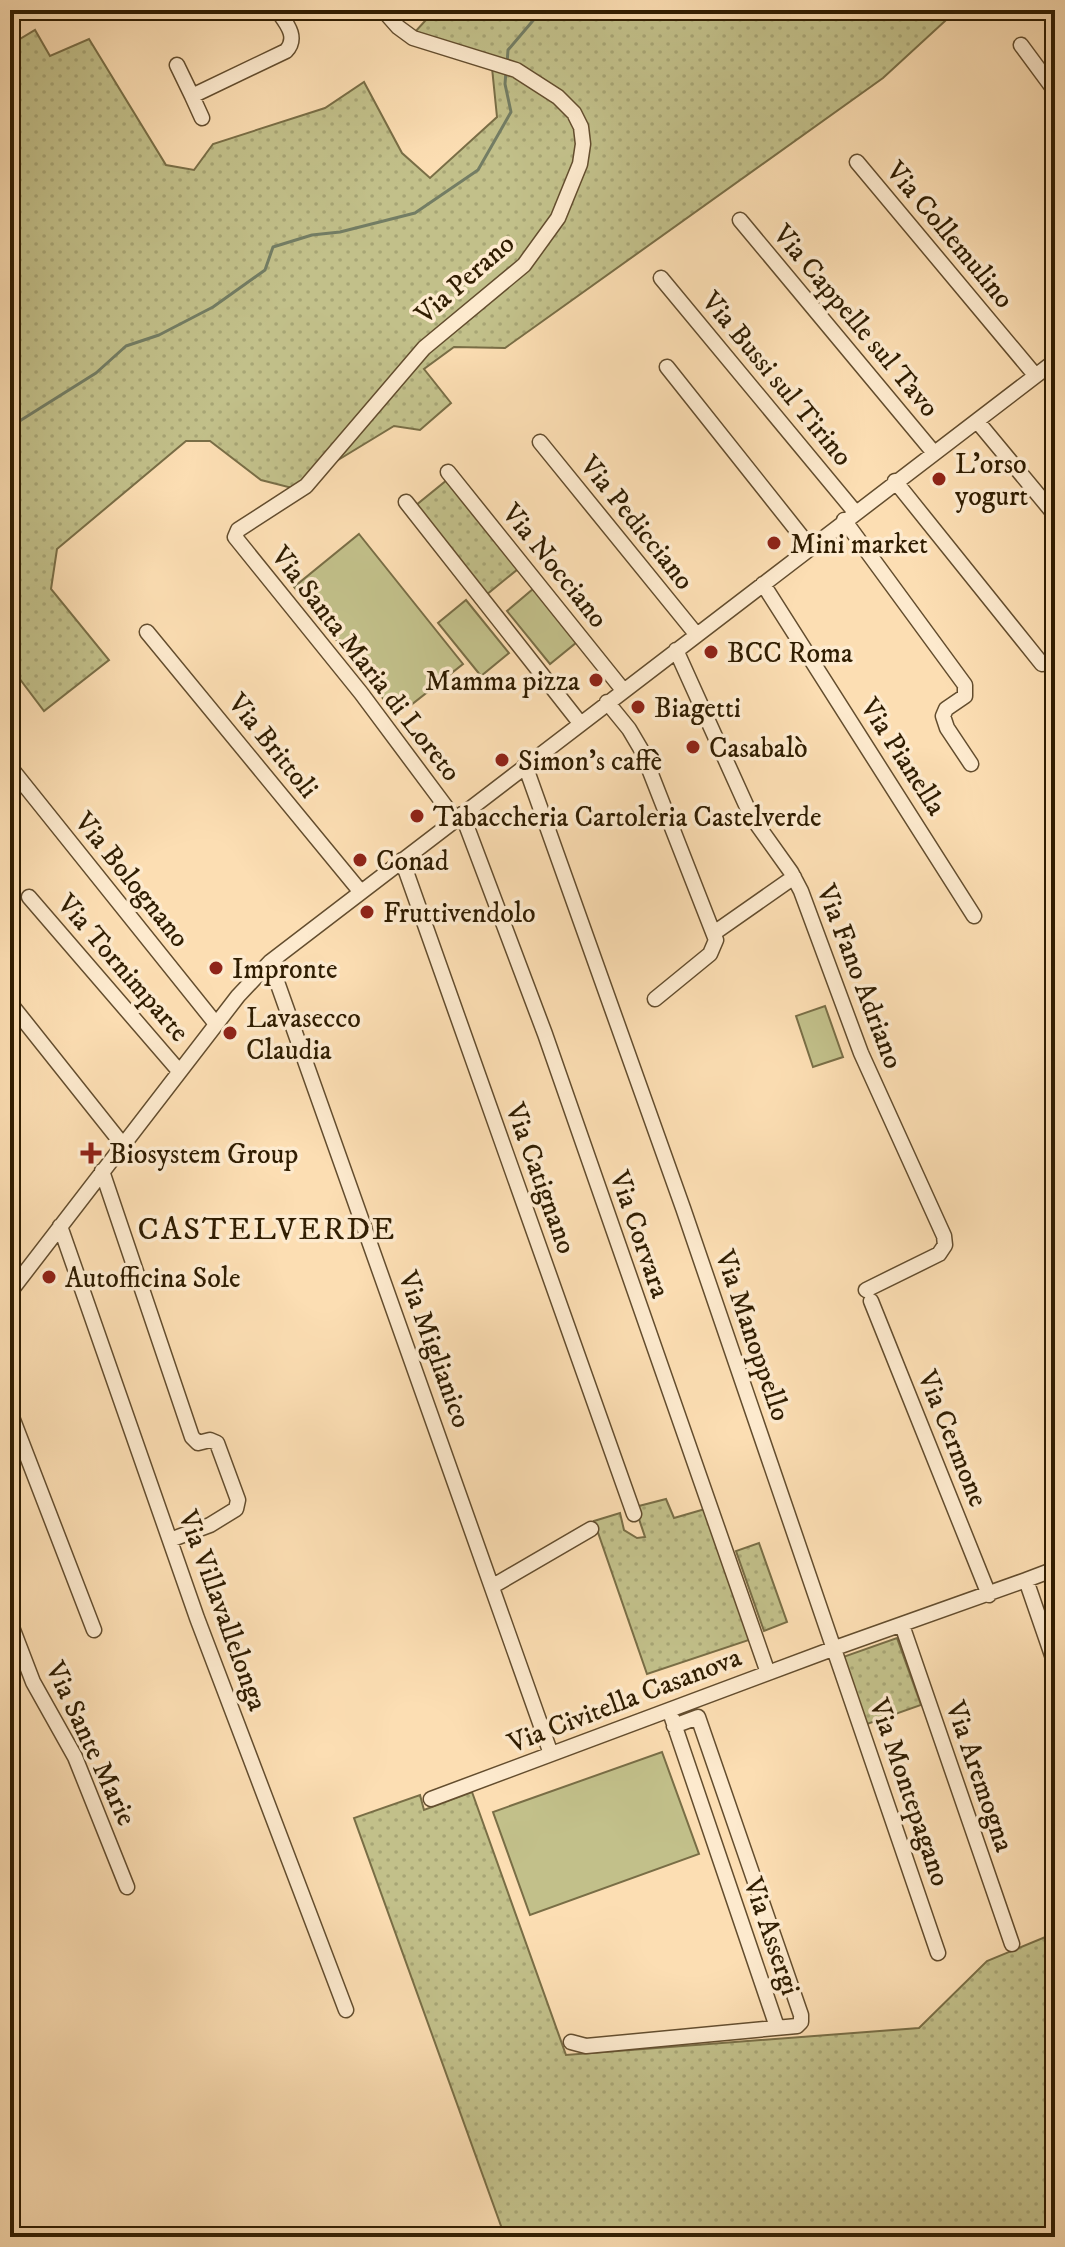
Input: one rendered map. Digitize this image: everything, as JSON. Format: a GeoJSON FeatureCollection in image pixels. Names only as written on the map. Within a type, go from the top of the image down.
{"type":"FeatureCollection","features":[{"type":"Feature","properties":{"kind":"street"},"geometry":{"type":"LineString","coordinates":[[192,96],[288,50],[292,41],[291,32],[277,10]]}},
{"type":"Feature","properties":{"kind":"street","name":"Via Perano"},"geometry":{"type":"LineString","coordinates":[[236,539],[238,530],[291,497],[316,476],[420,353],[521,268],[558,218],[580,164],[583,144],[581,127],[574,113],[558,97],[524,74],[507,67],[417,40],[383,10]]}},
{"type":"Feature","properties":{"kind":"street"},"geometry":{"type":"LineString","coordinates":[[1021,45],[1055,91]]}},
{"type":"Feature","properties":{"kind":"street"},"geometry":{"type":"LineString","coordinates":[[177,65],[202,118]]}},
{"type":"Feature","properties":{"kind":"street","name":"Via Collemulino"},"geometry":{"type":"LineString","coordinates":[[857,162],[1035,375]]}},
{"type":"Feature","properties":{"kind":"street","name":"Via Cappelle sul Tavo"},"geometry":{"type":"LineString","coordinates":[[740,220],[934,453]]}},
{"type":"Feature","properties":{"kind":"street","name":"Via Bussi sul Tirino"},"geometry":{"type":"LineString","coordinates":[[661,278],[850,516],[965,685],[965,696],[946,709],[944,719],[971,764]]}},
{"type":"Feature","properties":{"kind":"street"},"geometry":{"type":"LineString","coordinates":[[13,1282],[250,981],[270,962],[1055,361]]}},
{"type":"Feature","properties":{"kind":"street"},"geometry":{"type":"LineString","coordinates":[[667,367],[810,547]]}},
{"type":"Feature","properties":{"kind":"street"},"geometry":{"type":"LineString","coordinates":[[977,421],[1055,515]]}},
{"type":"Feature","properties":{"kind":"street","name":"Via Pedicciano"},"geometry":{"type":"LineString","coordinates":[[540,442],[696,634]]}},
{"type":"Feature","properties":{"kind":"street","name":"Via Nocciano"},"geometry":{"type":"LineString","coordinates":[[448,472],[623,690]]}},
{"type":"Feature","properties":{"kind":"street"},"geometry":{"type":"LineString","coordinates":[[895,481],[1042,664]]}},
{"type":"Feature","properties":{"kind":"street"},"geometry":{"type":"LineString","coordinates":[[406,502],[580,723]]}},
{"type":"Feature","properties":{"kind":"street","name":"Via Santa Maria di Loreto"},"geometry":{"type":"LineString","coordinates":[[236,539],[458,816]]}},
{"type":"Feature","properties":{"kind":"street","name":"Via Pianella"},"geometry":{"type":"LineString","coordinates":[[763,584],[974,916]]}},
{"type":"Feature","properties":{"kind":"street","name":"Via Brittoli"},"geometry":{"type":"LineString","coordinates":[[147,632],[360,891]]}},
{"type":"Feature","properties":{"kind":"street","name":"Via Fano Adriano"},"geometry":{"type":"LineString","coordinates":[[676,650],[751,816],[794,877],[861,1053],[945,1240],[939,1254],[869,1296]]}},
{"type":"Feature","properties":{"kind":"street"},"geometry":{"type":"LineString","coordinates":[[607,702],[640,746],[714,933],[715,944],[710,954],[655,999]]}},
{"type":"Feature","properties":{"kind":"street","name":"Via Manoppello"},"geometry":{"type":"LineString","coordinates":[[525,765],[649,1109],[835,1648]]}},
{"type":"Feature","properties":{"kind":"street","name":"Via Bolognano"},"geometry":{"type":"LineString","coordinates":[[10,767],[216,1024]]}},
{"type":"Feature","properties":{"kind":"street","name":"Via Corvara"},"geometry":{"type":"LineString","coordinates":[[458,816],[545,1034],[768,1673]]}},
{"type":"Feature","properties":{"kind":"street","name":"Via Catignano"},"geometry":{"type":"LineString","coordinates":[[402,860],[634,1514]]}},
{"type":"Feature","properties":{"kind":"street"},"geometry":{"type":"LineString","coordinates":[[714,933],[794,877]]}},
{"type":"Feature","properties":{"kind":"street","name":"Via Tornimparte"},"geometry":{"type":"LineString","coordinates":[[29,897],[179,1071]]}},
{"type":"Feature","properties":{"kind":"street","name":"Via Miglianico"},"geometry":{"type":"LineString","coordinates":[[270,962],[551,1754]]}},
{"type":"Feature","properties":{"kind":"street"},"geometry":{"type":"LineString","coordinates":[[10,1003],[123,1145]]}},
{"type":"Feature","properties":{"kind":"street"},"geometry":{"type":"LineString","coordinates":[[102,1171],[192,1437],[198,1443],[213,1440],[217,1443],[238,1500],[236,1509],[216,1522],[170,1540]]}},
{"type":"Feature","properties":{"kind":"street","name":"Via Villavallelonga"},"geometry":{"type":"LineString","coordinates":[[60,1226],[197,1618],[346,2010]]}},
{"type":"Feature","properties":{"kind":"street","name":"Via Cermone"},"geometry":{"type":"LineString","coordinates":[[869,1296],[989,1595]]}},
{"type":"Feature","properties":{"kind":"street"},"geometry":{"type":"LineString","coordinates":[[10,1412],[94,1630]]}},
{"type":"Feature","properties":{"kind":"street"},"geometry":{"type":"LineString","coordinates":[[493,1586],[591,1529]]}},
{"type":"Feature","properties":{"kind":"street"},"geometry":{"type":"LineString","coordinates":[[835,1648],[1055,1569]]}},
{"type":"Feature","properties":{"kind":"street"},"geometry":{"type":"LineString","coordinates":[[1026,1580],[1055,1664]]}},
{"type":"Feature","properties":{"kind":"street","name":"Via Sante Marie"},"geometry":{"type":"LineString","coordinates":[[10,1622],[33,1682],[82,1774],[127,1887]]}},
{"type":"Feature","properties":{"kind":"street","name":"Via Aremogna"},"geometry":{"type":"LineString","coordinates":[[902,1625],[1012,1944]]}},
{"type":"Feature","properties":{"kind":"street","name":"Via Civitella Casanova"},"geometry":{"type":"LineString","coordinates":[[431,1799],[835,1648]]}},
{"type":"Feature","properties":{"kind":"street","name":"Via Montepagano"},"geometry":{"type":"LineString","coordinates":[[835,1648],[938,1953]]}},
{"type":"Feature","properties":{"kind":"street"},"geometry":{"type":"LineString","coordinates":[[693,1701],[801,2015],[800,2024],[777,2027]]}},
{"type":"Feature","properties":{"kind":"street","name":"Via Assergi"},"geometry":{"type":"LineString","coordinates":[[571,2042],[586,2046],[777,2027],[669,1710]]}},
{"type":"Feature","properties":{"kind":"street"},"geometry":{"type":"LineString","coordinates":[[674,1726],[698,1717]]}},
{"type":"Feature","properties":{"kind":"shaded area"},"geometry":{"type":"Polygon","coordinates":[[[435,10],[957,10],[883,78],[505,348],[454,347],[424,369],[451,403],[420,430],[394,426],[292,488],[261,480],[210,441],[186,441],[57,549],[51,589],[109,660],[44,711],[10,666],[10,45],[35,30],[50,56],[89,39],[166,165],[194,170],[213,144],[325,108],[364,82],[402,153],[430,178],[497,117],[491,58],[414,33],[435,10]]]}},
{"type":"Feature","properties":{"kind":"shaded area"},"geometry":{"type":"Polygon","coordinates":[[[447,480],[518,569],[486,595],[415,506],[447,480]]]}},
{"type":"Feature","properties":{"kind":"shaded area"},"geometry":{"type":"Polygon","coordinates":[[[359,534],[463,664],[397,716],[294,587],[359,534]]]}},
{"type":"Feature","properties":{"kind":"shaded area"},"geometry":{"type":"Polygon","coordinates":[[[533,589],[577,642],[550,664],[507,611],[533,589]]]}},
{"type":"Feature","properties":{"kind":"shaded area"},"geometry":{"type":"Polygon","coordinates":[[[466,600],[509,653],[481,676],[438,623],[466,600]]]}},
{"type":"Feature","properties":{"kind":"shaded area"},"geometry":{"type":"Polygon","coordinates":[[[825,1006],[843,1057],[813,1067],[796,1016],[825,1006]]]}},
{"type":"Feature","properties":{"kind":"shaded area"},"geometry":{"type":"Polygon","coordinates":[[[666,1499],[674,1518],[705,1509],[752,1639],[647,1674],[594,1521],[620,1513],[624,1530],[637,1538],[645,1537],[635,1507],[666,1499]]]}},
{"type":"Feature","properties":{"kind":"shaded area"},"geometry":{"type":"Polygon","coordinates":[[[759,1543],[787,1622],[764,1631],[736,1551],[759,1543]]]}},
{"type":"Feature","properties":{"kind":"shaded area"},"geometry":{"type":"Polygon","coordinates":[[[897,1638],[921,1705],[867,1724],[843,1657],[897,1638]]]}},
{"type":"Feature","properties":{"kind":"shaded area"},"geometry":{"type":"Polygon","coordinates":[[[662,1752],[699,1854],[530,1915],[493,1812],[662,1752]]]}},
{"type":"Feature","properties":{"kind":"shaded area"},"geometry":{"type":"Polygon","coordinates":[[[472,1792],[566,2055],[919,2028],[987,1961],[1055,1933],[1055,2237],[505,2237],[354,1818],[420,1795],[424,1810],[472,1792]]]}},
{"type":"Feature","properties":{"kind":"waterway"},"geometry":{"type":"LineString","coordinates":[[507,64],[508,50],[542,10]]}},
{"type":"Feature","properties":{"kind":"waterway"},"geometry":{"type":"LineString","coordinates":[[10,427],[96,373],[126,346],[159,335],[213,307],[265,270],[273,247],[312,235],[340,232],[415,213],[478,170],[511,112],[505,84],[506,71]]}},
{"type":"Feature","properties":{"kind":"place","name":"L'orso yogurt"},"geometry":{"type":"Point","coordinates":[939,479]}},
{"type":"Feature","properties":{"kind":"place","name":"Mini market"},"geometry":{"type":"Point","coordinates":[774,543]}},
{"type":"Feature","properties":{"kind":"place","name":"BCC Roma"},"geometry":{"type":"Point","coordinates":[711,652]}},
{"type":"Feature","properties":{"kind":"place","name":"Mamma pizza"},"geometry":{"type":"Point","coordinates":[596,680]}},
{"type":"Feature","properties":{"kind":"place","name":"Biagetti"},"geometry":{"type":"Point","coordinates":[638,707]}},
{"type":"Feature","properties":{"kind":"place","name":"Casabalò"},"geometry":{"type":"Point","coordinates":[693,747]}},
{"type":"Feature","properties":{"kind":"place","name":"Simon's caffè"},"geometry":{"type":"Point","coordinates":[502,760]}},
{"type":"Feature","properties":{"kind":"place","name":"Tabaccheria Cartoleria Castelverde"},"geometry":{"type":"Point","coordinates":[417,816]}},
{"type":"Feature","properties":{"kind":"place","name":"Conad"},"geometry":{"type":"Point","coordinates":[360,860]}},
{"type":"Feature","properties":{"kind":"place","name":"Fruttivendolo"},"geometry":{"type":"Point","coordinates":[367,912]}},
{"type":"Feature","properties":{"kind":"place","name":"Impronte"},"geometry":{"type":"Point","coordinates":[216,968]}},
{"type":"Feature","properties":{"kind":"place","name":"Lavasecco Claudia"},"geometry":{"type":"Point","coordinates":[230,1033]}},
{"type":"Feature","properties":{"kind":"place","name":"Biosystem Group"},"geometry":{"type":"Point","coordinates":[91,1153]}},
{"type":"Feature","properties":{"kind":"place","name":"Autofficina Sole"},"geometry":{"type":"Point","coordinates":[49,1277]}},
{"type":"Feature","properties":{"kind":"district","name":"CASTELVERDE"},"geometry":{"type":"Point","coordinates":[267,1228]}}]}
